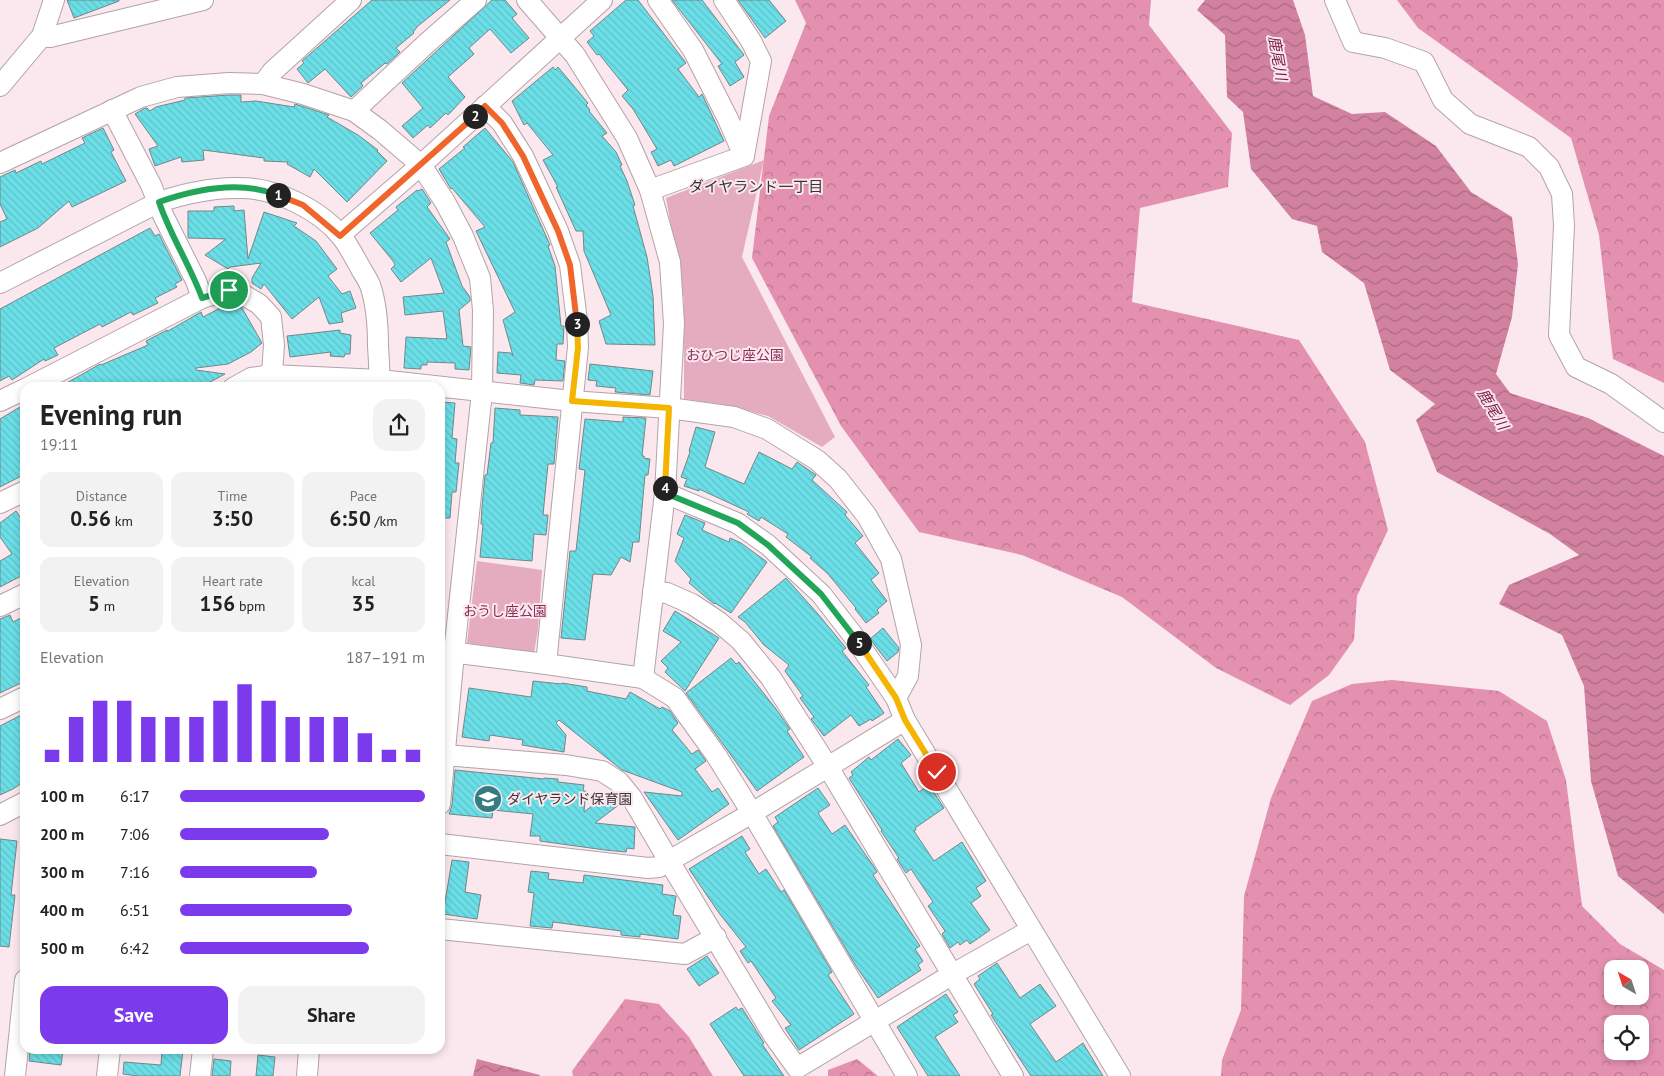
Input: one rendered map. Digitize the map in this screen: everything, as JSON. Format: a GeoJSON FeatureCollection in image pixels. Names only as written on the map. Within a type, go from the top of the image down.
{"type":"FeatureCollection","features":[{"type":"Feature","properties":{"kind":"street"},"geometry":{"type":"LineString","coordinates":[[0,86],[42,36],[54,0]]}},
{"type":"Feature","properties":{"kind":"street"},"geometry":{"type":"LineString","coordinates":[[42,36],[50,37],[202,0]]}},
{"type":"Feature","properties":{"kind":"street"},"geometry":{"type":"LineString","coordinates":[[264,84],[272,72],[351,0]]}},
{"type":"Feature","properties":{"kind":"street"},"geometry":{"type":"LineString","coordinates":[[354,111],[476,0]]}},
{"type":"Feature","properties":{"kind":"street"},"geometry":{"type":"LineString","coordinates":[[527,0],[575,55],[622,130],[650,190],[670,262],[674,324],[665,493],[643,678]]}},
{"type":"Feature","properties":{"kind":"street"},"geometry":{"type":"LineString","coordinates":[[340,236],[602,0]]}},
{"type":"Feature","properties":{"kind":"street"},"geometry":{"type":"LineString","coordinates":[[658,0],[693,50],[728,119],[744,156]]}},
{"type":"Feature","properties":{"kind":"street"},"geometry":{"type":"LineString","coordinates":[[724,0],[751,41],[761,61],[744,156]]}},
{"type":"Feature","properties":{"kind":"street"},"geometry":{"type":"LineString","coordinates":[[1335,0],[1353,42],[1385,48],[1424,62],[1443,100],[1470,124],[1529,147],[1549,167],[1562,194],[1564,225],[1559,335],[1576,367],[1611,384],[1664,422]]}},
{"type":"Feature","properties":{"kind":"street"},"geometry":{"type":"LineString","coordinates":[[0,163],[142,97],[177,87],[203,84],[264,84],[303,94],[354,111],[380,130],[421,165],[445,202],[463,236],[480,278],[483,318],[482,392],[447,652],[445,755],[566,765],[602,771],[618,782],[632,798],[774,1036],[797,1068],[953,974],[1032,930]]}},
{"type":"Feature","properties":{"kind":"street"},"geometry":{"type":"LineString","coordinates":[[485,106],[502,123],[523,156],[558,231],[570,265],[577,321],[578,348],[546,664]]}},
{"type":"Feature","properties":{"kind":"street"},"geometry":{"type":"LineString","coordinates":[[112,110],[159,202],[163,216],[196,281],[202,298]]}},
{"type":"Feature","properties":{"kind":"street"},"geometry":{"type":"LineString","coordinates":[[650,190],[744,156]]}},
{"type":"Feature","properties":{"kind":"street"},"geometry":{"type":"LineString","coordinates":[[0,283],[159,202],[182,194],[242,187],[265,192],[303,205],[340,236],[370,286],[378,332],[379,382]]}},
{"type":"Feature","properties":{"kind":"street"},"geometry":{"type":"LineString","coordinates":[[38,382],[202,298],[229,290],[242,294],[259,304],[271,317],[274,345],[271,381]]}},
{"type":"Feature","properties":{"kind":"street"},"geometry":{"type":"LineString","coordinates":[[244,382],[251,378],[271,381],[307,382]]}},
{"type":"Feature","properties":{"kind":"street"},"geometry":{"type":"LineString","coordinates":[[445,389],[669,408],[734,417],[766,429],[817,460],[838,479],[867,516],[891,559],[911,646],[908,676],[896,698]]}},
{"type":"Feature","properties":{"kind":"street"},"geometry":{"type":"LineString","coordinates":[[0,401],[20,391]]}},
{"type":"Feature","properties":{"kind":"street"},"geometry":{"type":"LineString","coordinates":[[0,503],[20,493]]}},
{"type":"Feature","properties":{"kind":"street"},"geometry":{"type":"LineString","coordinates":[[665,493],[738,523],[768,545],[821,594],[852,634],[896,698],[905,720],[1120,1076]]}},
{"type":"Feature","properties":{"kind":"street"},"geometry":{"type":"LineString","coordinates":[[653,592],[667,593],[692,604],[720,622],[741,641],[771,678],[828,767],[1013,1076]]}},
{"type":"Feature","properties":{"kind":"street"},"geometry":{"type":"LineString","coordinates":[[0,606],[20,596]]}},
{"type":"Feature","properties":{"kind":"street"},"geometry":{"type":"LineString","coordinates":[[447,652],[643,678],[675,698],[716,755],[752,813],[907,1076]]}},
{"type":"Feature","properties":{"kind":"street"},"geometry":{"type":"LineString","coordinates":[[0,709],[20,699]]}},
{"type":"Feature","properties":{"kind":"street"},"geometry":{"type":"LineString","coordinates":[[445,845],[648,868],[660,867],[905,720]]}},
{"type":"Feature","properties":{"kind":"street"},"geometry":{"type":"LineString","coordinates":[[0,815],[20,805]]}},
{"type":"Feature","properties":{"kind":"street"},"geometry":{"type":"LineString","coordinates":[[445,930],[685,954],[716,937]]}},
{"type":"Feature","properties":{"kind":"street"},"geometry":{"type":"LineString","coordinates":[[15,1076],[20,1028]]}},
{"type":"Feature","properties":{"kind":"street"},"geometry":{"type":"LineString","coordinates":[[107,1076],[110,1054]]}},
{"type":"Feature","properties":{"kind":"street"},"geometry":{"type":"LineString","coordinates":[[200,1076],[203,1054]]}},
{"type":"Feature","properties":{"kind":"street"},"geometry":{"type":"LineString","coordinates":[[307,1076],[310,1054]]}},
{"type":"Feature","properties":{"kind":"green space"},"geometry":{"type":"Polygon","coordinates":[[[795,0],[1151,0],[1149,25],[1232,133],[1228,187],[1140,208],[1132,302],[1299,340],[1365,442],[1388,530],[1357,596],[1354,640],[1329,675],[1290,705],[1216,668],[1122,597],[1022,555],[919,532],[841,426],[752,258],[769,116],[806,23],[795,0]]]}},
{"type":"Feature","properties":{"kind":"green space"},"geometry":{"type":"Polygon","coordinates":[[[1397,0],[1664,0],[1664,383],[1613,359],[1599,235],[1571,138],[1418,28],[1397,0]]]}},
{"type":"Feature","properties":{"kind":"green space","name":"おひつじ座公園"},"geometry":{"type":"Polygon","coordinates":[[[764,160],[742,257],[835,437],[822,447],[768,416],[726,405],[684,399],[684,300],[666,198],[764,160]]]}},
{"type":"Feature","properties":{"kind":"green space","name":"おうし座公園"},"geometry":{"type":"Polygon","coordinates":[[[477,561],[542,570],[538,630],[534,653],[467,643],[477,561]]]}},
{"type":"Feature","properties":{"kind":"green space"},"geometry":{"type":"Polygon","coordinates":[[[1392,680],[1499,691],[1547,721],[1566,780],[1582,906],[1620,944],[1647,960],[1604,960],[1604,1005],[1649,1005],[1649,961],[1664,970],[1664,1076],[1221,1076],[1222,1060],[1241,1010],[1244,896],[1271,798],[1312,701],[1352,684],[1392,680]]]}},
{"type":"Feature","properties":{"kind":"green space"},"geometry":{"type":"Polygon","coordinates":[[[625,999],[659,1004],[689,1037],[713,1076],[573,1076],[572,1071],[625,999]]]}},
{"type":"Feature","properties":{"kind":"green space"},"geometry":{"type":"Polygon","coordinates":[[[857,1059],[878,1076],[828,1076],[828,1070],[857,1059]]]}},
{"type":"Feature","properties":{"kind":"water","name":"鹿尾川"},"geometry":{"type":"Polygon","coordinates":[[[1205,0],[1293,0],[1305,35],[1313,96],[1352,114],[1385,112],[1436,146],[1471,192],[1512,217],[1518,264],[1512,317],[1496,374],[1510,393],[1588,418],[1664,456],[1664,914],[1618,876],[1591,781],[1584,686],[1562,635],[1499,604],[1509,585],[1579,555],[1550,534],[1437,472],[1416,420],[1435,404],[1390,370],[1364,283],[1322,252],[1317,226],[1292,219],[1251,169],[1243,112],[1227,97],[1225,35],[1197,10],[1205,0]]]}},
{"type":"Feature","properties":{"kind":"water"},"geometry":{"type":"Polygon","coordinates":[[[477,1059],[540,1075],[540,1076],[473,1076],[477,1059]]]}},
{"type":"Feature","properties":{"kind":"building"},"geometry":{"type":"Polygon","coordinates":[[[67,0],[119,0],[119,1],[74,18],[67,0]]]}},
{"type":"Feature","properties":{"kind":"building"},"geometry":{"type":"Polygon","coordinates":[[[372,0],[450,0],[418,26],[414,33],[396,48],[400,52],[361,83],[363,86],[351,97],[325,69],[308,83],[297,69],[304,63],[302,61],[372,0]]]}},
{"type":"Feature","properties":{"kind":"building"},"geometry":{"type":"Polygon","coordinates":[[[492,0],[505,0],[517,14],[512,18],[529,38],[511,53],[490,29],[469,48],[474,54],[448,77],[465,97],[448,115],[446,113],[430,128],[428,125],[413,138],[402,126],[423,108],[402,83],[492,0]]]}},
{"type":"Feature","properties":{"kind":"building"},"geometry":{"type":"Polygon","coordinates":[[[626,0],[638,0],[686,63],[678,69],[699,97],[702,94],[724,141],[674,166],[671,160],[658,166],[651,152],[657,149],[633,109],[622,96],[628,90],[587,42],[594,36],[590,31],[626,0]]]}},
{"type":"Feature","properties":{"kind":"building"},"geometry":{"type":"Polygon","coordinates":[[[672,0],[702,0],[744,55],[735,62],[744,77],[730,86],[718,66],[722,64],[672,0]]]}},
{"type":"Feature","properties":{"kind":"building"},"geometry":{"type":"Polygon","coordinates":[[[738,0],[769,0],[786,21],[765,38],[738,0]]]}},
{"type":"Feature","properties":{"kind":"building"},"geometry":{"type":"Polygon","coordinates":[[[553,67],[555,70],[558,67],[588,103],[586,105],[589,111],[607,133],[602,136],[616,152],[622,165],[620,166],[635,205],[633,206],[647,257],[653,296],[655,345],[606,344],[599,321],[611,315],[584,251],[583,231],[576,231],[556,187],[558,187],[543,160],[553,155],[527,123],[524,125],[512,101],[553,67]]]}},
{"type":"Feature","properties":{"kind":"building"},"geometry":{"type":"Polygon","coordinates":[[[241,95],[241,102],[256,101],[294,107],[295,104],[329,115],[327,117],[358,135],[378,150],[387,161],[347,202],[314,169],[310,177],[287,164],[288,162],[264,161],[264,158],[203,150],[204,160],[182,162],[181,157],[155,166],[149,149],[158,146],[135,114],[145,108],[150,111],[156,107],[185,100],[185,98],[241,95]]]}},
{"type":"Feature","properties":{"kind":"building"},"geometry":{"type":"Polygon","coordinates":[[[103,128],[114,150],[111,152],[126,181],[72,207],[69,201],[38,228],[0,247],[0,222],[7,219],[0,204],[0,177],[15,170],[16,173],[41,161],[42,164],[85,143],[82,138],[103,128]]]}},
{"type":"Feature","properties":{"kind":"building"},"geometry":{"type":"Polygon","coordinates":[[[485,128],[513,162],[550,245],[548,246],[555,266],[561,326],[564,326],[563,344],[557,344],[556,360],[565,361],[563,381],[535,380],[534,385],[520,383],[521,375],[497,373],[498,352],[511,353],[513,356],[503,320],[515,312],[476,231],[485,227],[451,189],[439,169],[465,148],[463,147],[485,128]]]}},
{"type":"Feature","properties":{"kind":"building"},"geometry":{"type":"Polygon","coordinates":[[[422,189],[431,203],[427,207],[450,239],[446,242],[462,286],[470,297],[470,301],[459,310],[463,346],[471,347],[469,370],[455,369],[455,363],[427,362],[427,365],[421,365],[421,369],[404,368],[406,337],[447,339],[443,311],[405,315],[403,297],[444,293],[431,258],[401,282],[391,269],[395,265],[393,261],[370,233],[398,210],[396,207],[417,190],[422,189]]]}},
{"type":"Feature","properties":{"kind":"building"},"geometry":{"type":"Polygon","coordinates":[[[234,206],[234,211],[244,210],[248,259],[264,212],[297,223],[294,226],[316,241],[337,269],[328,276],[342,294],[350,291],[356,308],[341,313],[343,322],[329,324],[319,297],[292,319],[264,284],[261,289],[252,283],[252,278],[261,263],[230,267],[228,269],[205,255],[226,239],[188,238],[188,211],[214,211],[214,207],[234,206]]]}},
{"type":"Feature","properties":{"kind":"building"},"geometry":{"type":"Polygon","coordinates":[[[150,228],[155,236],[159,234],[182,280],[175,284],[177,287],[155,298],[158,303],[133,315],[131,312],[102,327],[100,324],[54,348],[58,355],[45,361],[44,359],[12,380],[9,376],[0,381],[0,309],[150,228]]]}},
{"type":"Feature","properties":{"kind":"building"},"geometry":{"type":"Polygon","coordinates":[[[228,304],[231,309],[238,305],[242,308],[262,343],[251,352],[228,364],[196,368],[196,370],[225,374],[210,382],[68,382],[100,364],[148,345],[146,341],[201,312],[203,317],[228,304]]]}},
{"type":"Feature","properties":{"kind":"building"},"geometry":{"type":"Polygon","coordinates":[[[340,330],[340,333],[351,335],[350,354],[345,354],[344,357],[330,356],[331,352],[290,357],[287,336],[340,330]]]}},
{"type":"Feature","properties":{"kind":"building"},"geometry":{"type":"Polygon","coordinates":[[[590,364],[653,371],[650,395],[615,392],[616,388],[596,386],[597,381],[588,380],[590,364]]]}},
{"type":"Feature","properties":{"kind":"building"},"geometry":{"type":"Polygon","coordinates":[[[445,402],[455,403],[452,438],[457,439],[455,463],[459,463],[456,492],[452,492],[450,518],[445,518],[445,402]]]}},
{"type":"Feature","properties":{"kind":"building"},"geometry":{"type":"Polygon","coordinates":[[[20,407],[20,477],[0,487],[0,419],[20,407]]]}},
{"type":"Feature","properties":{"kind":"building"},"geometry":{"type":"Polygon","coordinates":[[[495,408],[520,410],[520,415],[558,417],[554,464],[548,464],[543,515],[548,515],[546,535],[534,534],[532,561],[480,557],[485,475],[487,475],[491,443],[493,443],[495,408]]]}},
{"type":"Feature","properties":{"kind":"building"},"geometry":{"type":"Polygon","coordinates":[[[623,417],[646,418],[642,456],[650,459],[648,475],[645,475],[639,542],[633,542],[630,562],[621,557],[611,575],[593,574],[585,640],[561,638],[570,551],[576,551],[585,470],[579,469],[585,419],[623,422],[623,417]]]}},
{"type":"Feature","properties":{"kind":"building"},"geometry":{"type":"Polygon","coordinates":[[[696,427],[715,432],[705,467],[744,484],[759,452],[792,469],[797,462],[816,475],[812,480],[847,512],[845,515],[863,536],[855,543],[879,573],[871,580],[887,601],[877,610],[879,613],[866,623],[828,574],[810,558],[812,557],[786,537],[788,534],[761,517],[759,521],[747,514],[749,512],[699,489],[699,491],[684,486],[687,479],[681,477],[696,427]]]}},
{"type":"Feature","properties":{"kind":"building"},"geometry":{"type":"Polygon","coordinates":[[[16,511],[20,517],[20,577],[0,587],[0,561],[12,554],[0,537],[0,523],[16,511]]]}},
{"type":"Feature","properties":{"kind":"building"},"geometry":{"type":"Polygon","coordinates":[[[685,515],[705,523],[702,530],[729,542],[730,538],[741,543],[767,562],[731,613],[714,604],[689,583],[691,579],[675,561],[684,538],[677,534],[685,515]]]}},
{"type":"Feature","properties":{"kind":"building"},"geometry":{"type":"Polygon","coordinates":[[[786,578],[846,648],[842,651],[869,685],[866,687],[884,713],[872,721],[871,719],[859,726],[851,715],[824,736],[811,719],[814,717],[800,698],[803,696],[785,671],[789,665],[764,645],[745,622],[738,617],[786,578]]]}},
{"type":"Feature","properties":{"kind":"building"},"geometry":{"type":"Polygon","coordinates":[[[675,611],[719,638],[685,691],[665,672],[668,668],[661,661],[681,642],[663,631],[675,611]]]}},
{"type":"Feature","properties":{"kind":"building"},"geometry":{"type":"Polygon","coordinates":[[[10,615],[13,622],[20,618],[20,683],[0,693],[0,619],[10,615]]]}},
{"type":"Feature","properties":{"kind":"building"},"geometry":{"type":"Polygon","coordinates":[[[883,628],[899,648],[898,652],[887,661],[870,639],[883,628]]]}},
{"type":"Feature","properties":{"kind":"building"},"geometry":{"type":"Polygon","coordinates":[[[731,658],[736,664],[739,662],[776,709],[790,729],[787,731],[804,757],[757,791],[686,693],[731,658]]]}},
{"type":"Feature","properties":{"kind":"building"},"geometry":{"type":"Polygon","coordinates":[[[533,681],[587,687],[587,691],[626,699],[630,692],[660,709],[662,707],[670,711],[678,723],[672,730],[692,754],[698,750],[706,761],[695,769],[712,792],[718,788],[729,804],[678,840],[644,792],[682,796],[682,792],[622,770],[559,720],[556,723],[566,735],[564,752],[522,745],[523,740],[490,735],[489,741],[462,737],[469,688],[531,697],[533,681]]]}},
{"type":"Feature","properties":{"kind":"building"},"geometry":{"type":"Polygon","coordinates":[[[20,716],[20,784],[0,795],[0,726],[20,716]]]}},
{"type":"Feature","properties":{"kind":"building"},"geometry":{"type":"Polygon","coordinates":[[[898,739],[911,755],[901,763],[919,792],[929,785],[944,808],[915,828],[916,830],[914,831],[934,861],[962,842],[986,881],[976,888],[981,896],[971,903],[990,930],[970,944],[967,940],[960,945],[958,942],[950,948],[942,934],[945,931],[928,906],[933,902],[911,869],[906,873],[897,859],[899,858],[849,778],[853,775],[851,772],[869,757],[871,760],[898,739]]]}},
{"type":"Feature","properties":{"kind":"building"},"geometry":{"type":"Polygon","coordinates":[[[455,770],[558,779],[558,782],[584,785],[583,791],[586,791],[584,812],[610,792],[620,804],[595,823],[635,827],[634,849],[627,848],[626,852],[540,841],[540,836],[530,836],[533,814],[493,810],[492,818],[449,814],[452,805],[455,770]]]}},
{"type":"Feature","properties":{"kind":"building"},"geometry":{"type":"Polygon","coordinates":[[[818,788],[830,805],[818,813],[832,834],[845,825],[877,872],[873,875],[920,946],[915,949],[923,961],[918,965],[921,970],[878,998],[856,966],[773,826],[778,822],[775,817],[818,788]]]}},
{"type":"Feature","properties":{"kind":"building"},"geometry":{"type":"Polygon","coordinates":[[[742,836],[750,849],[745,852],[759,874],[766,869],[781,892],[784,890],[832,972],[828,975],[854,1014],[799,1050],[785,1028],[791,1025],[772,1001],[776,998],[751,961],[748,963],[740,951],[746,947],[719,913],[689,869],[742,836]]]}},
{"type":"Feature","properties":{"kind":"building"},"geometry":{"type":"Polygon","coordinates":[[[0,839],[17,841],[11,895],[15,895],[9,947],[0,946],[0,839]]]}},
{"type":"Feature","properties":{"kind":"building"},"geometry":{"type":"Polygon","coordinates":[[[452,860],[469,862],[465,892],[481,895],[477,919],[445,914],[445,902],[452,860]]]}},
{"type":"Feature","properties":{"kind":"building"},"geometry":{"type":"Polygon","coordinates":[[[531,871],[549,873],[548,879],[583,883],[584,875],[663,885],[662,894],[676,896],[673,915],[681,916],[678,939],[640,934],[640,937],[621,935],[621,931],[553,922],[552,928],[530,926],[534,893],[528,892],[531,871]]]}},
{"type":"Feature","properties":{"kind":"building"},"geometry":{"type":"Polygon","coordinates":[[[707,956],[719,973],[699,986],[687,969],[707,956]]]}},
{"type":"Feature","properties":{"kind":"building"},"geometry":{"type":"Polygon","coordinates":[[[997,963],[1020,998],[1040,984],[1056,1006],[1030,1024],[1056,1062],[1083,1043],[1103,1076],[1031,1076],[991,1015],[993,1014],[974,984],[980,979],[978,976],[997,963]]]}},
{"type":"Feature","properties":{"kind":"building"},"geometry":{"type":"Polygon","coordinates":[[[946,994],[958,1012],[953,1015],[958,1022],[935,1037],[960,1076],[928,1076],[897,1027],[946,994]]]}},
{"type":"Feature","properties":{"kind":"building"},"geometry":{"type":"Polygon","coordinates":[[[736,1007],[738,1010],[742,1008],[764,1043],[762,1044],[784,1076],[744,1076],[710,1024],[736,1007]]]}},
{"type":"Feature","properties":{"kind":"building"},"geometry":{"type":"Polygon","coordinates":[[[30,1054],[62,1054],[61,1065],[29,1061],[30,1054]]]}},
{"type":"Feature","properties":{"kind":"building"},"geometry":{"type":"Polygon","coordinates":[[[162,1054],[183,1054],[180,1076],[123,1074],[124,1062],[161,1065],[162,1054]]]}},
{"type":"Feature","properties":{"kind":"building"},"geometry":{"type":"Polygon","coordinates":[[[258,1055],[275,1057],[273,1076],[256,1076],[258,1055]]]}},
{"type":"Feature","properties":{"kind":"building"},"geometry":{"type":"Polygon","coordinates":[[[214,1059],[231,1061],[230,1076],[212,1076],[214,1059]]]}},
{"type":"Feature","properties":{"kind":"place","name":"ダイヤランド保育園"},"geometry":{"type":"Point","coordinates":[488,799]}},
{"type":"Feature","properties":{"kind":"district","name":"ダイヤランド一丁目"},"geometry":{"type":"Point","coordinates":[756,186]}},
{"type":"Feature","properties":{"kind":"route"},"geometry":{"type":"LineString","coordinates":[[229,290],[202,298],[196,281],[163,216],[159,202],[182,194],[204,190],[242,187],[272,193],[303,205],[321,218],[340,236],[485,106],[502,123],[523,156],[558,231],[570,265],[577,321],[578,348],[572,401],[669,408],[665,493],[738,523],[768,545],[821,594],[852,634],[896,698],[905,720],[937,772]]}}]}
